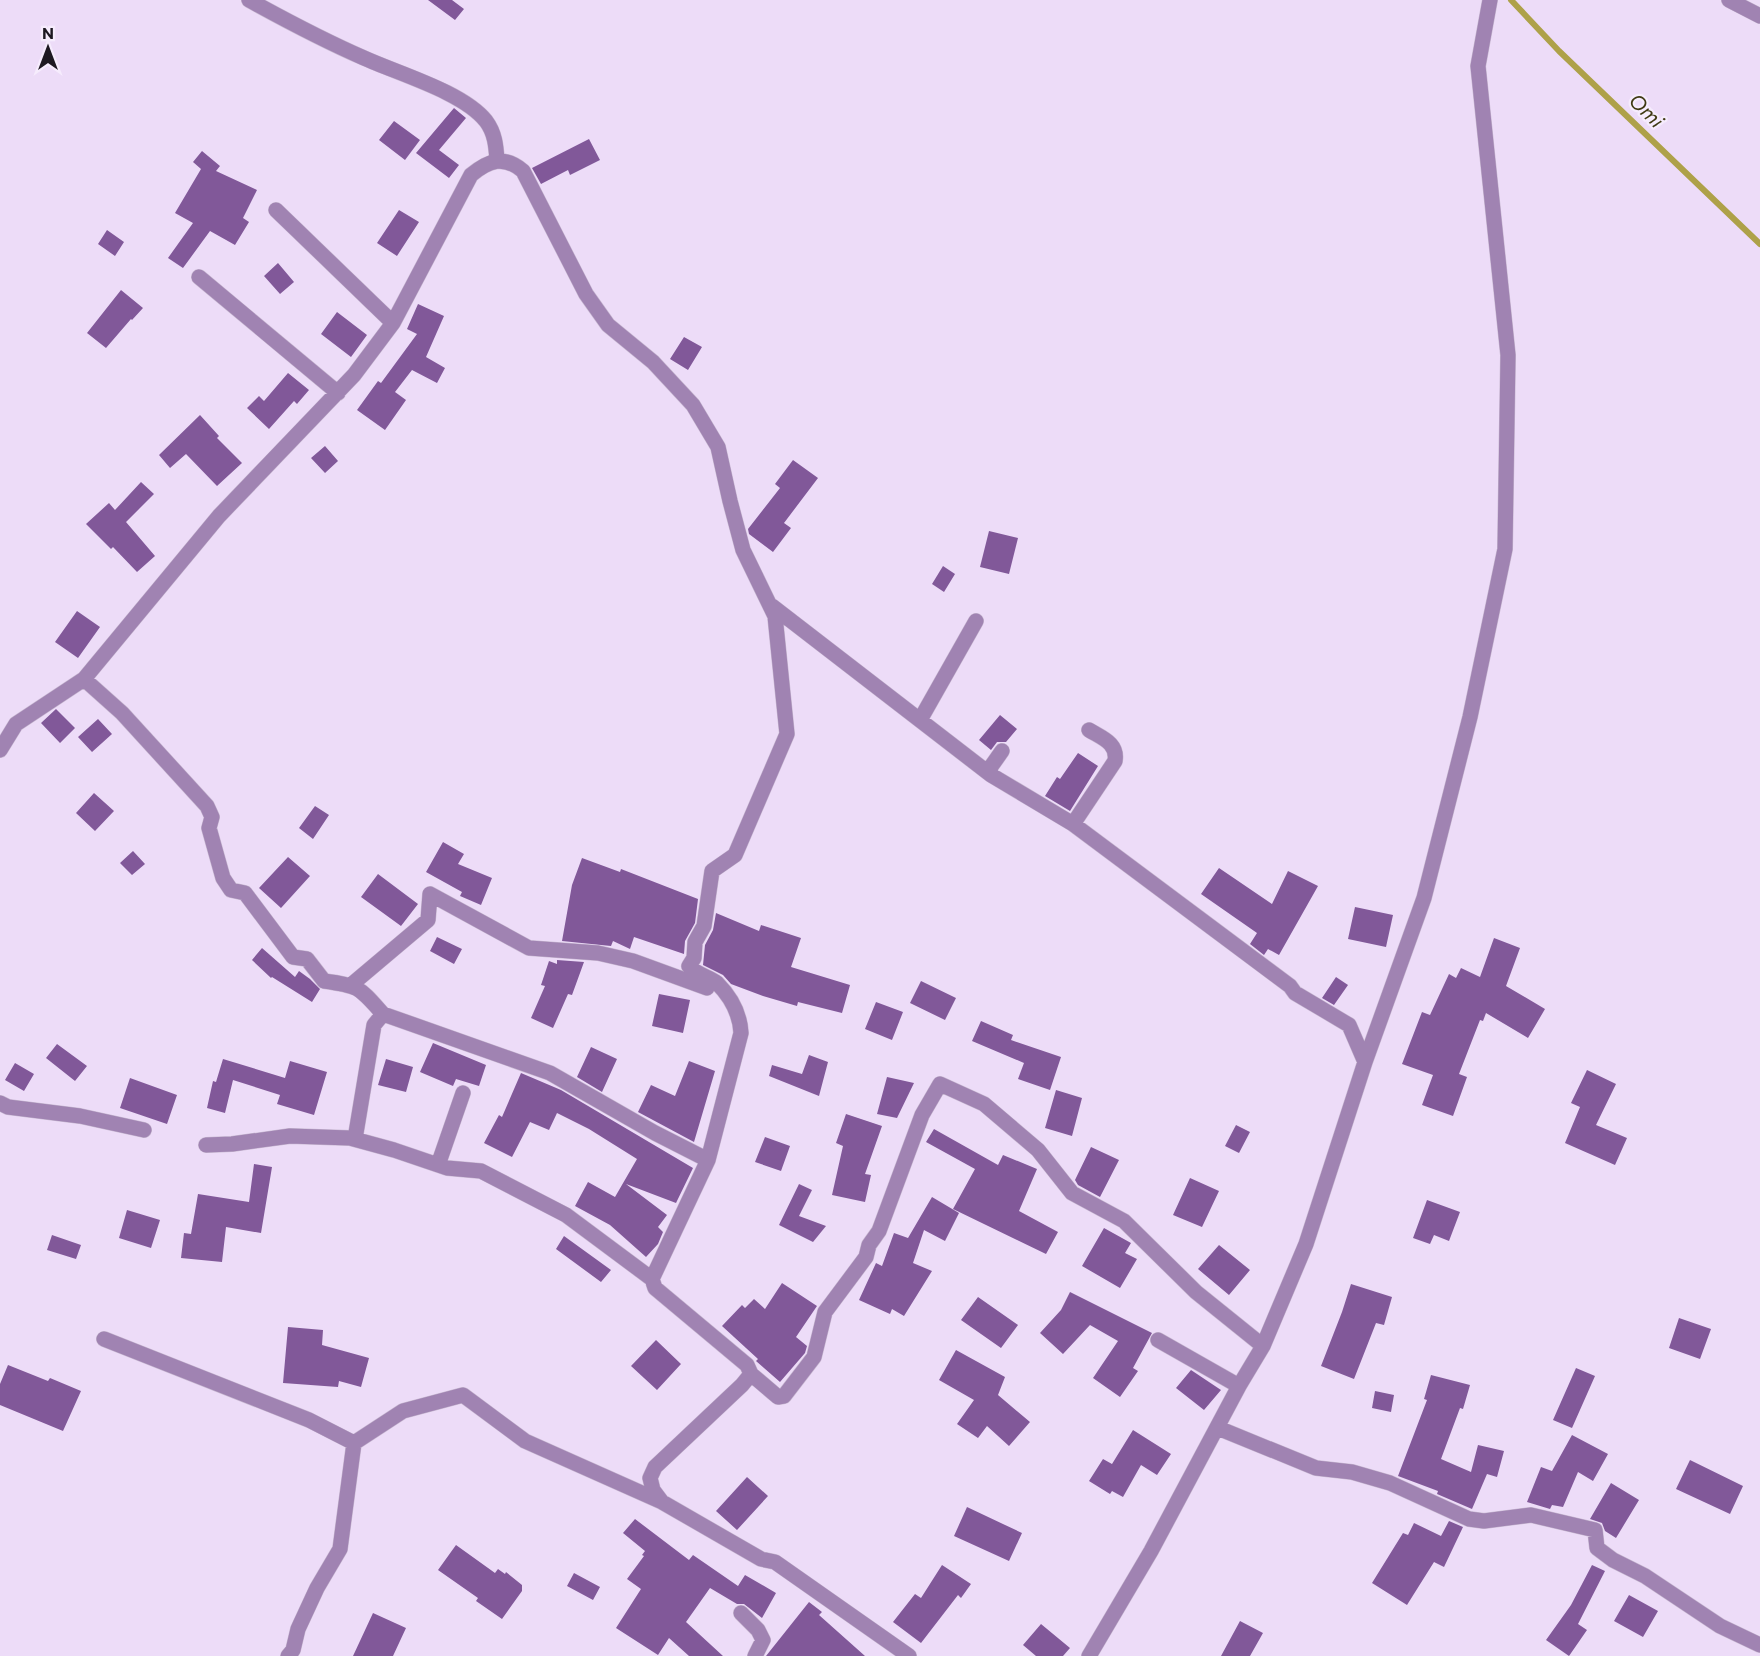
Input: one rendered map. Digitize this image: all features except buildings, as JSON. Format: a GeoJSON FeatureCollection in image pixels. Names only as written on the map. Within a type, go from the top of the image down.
{"type":"FeatureCollection","features":[{"type":"Feature","properties":{"kind":"street"},"geometry":{"type":"LineString","coordinates":[[249,0],[294,25],[363,58],[459,98],[486,121],[496,140],[497,160]]}},
{"type":"Feature","properties":{"kind":"street"},"geometry":{"type":"LineString","coordinates":[[1089,1656],[1151,1551],[1239,1386],[1263,1346],[1306,1244],[1365,1062],[1424,898],[1470,717],[1505,549],[1508,355],[1478,66],[1490,0]]}},
{"type":"Feature","properties":{"kind":"street"},"geometry":{"type":"LineString","coordinates":[[1729,0],[1760,16]]}},
{"type":"Feature","properties":{"kind":"street"},"geometry":{"type":"LineString","coordinates":[[0,749],[16,724],[84,678],[219,516],[354,375],[393,323],[471,175],[483,165],[497,160],[515,164],[524,171],[586,294],[608,325],[653,362],[693,405],[718,447],[743,550],[775,616],[787,734],[735,855],[712,871],[704,926],[695,942],[694,958],[689,966],[694,972],[716,982],[735,1006],[741,1019],[741,1033],[708,1160],[652,1279]]}},
{"type":"Feature","properties":{"kind":"street"},"geometry":{"type":"LineString","coordinates":[[276,210],[393,323]]}},
{"type":"Feature","properties":{"kind":"street"},"geometry":{"type":"LineString","coordinates":[[199,277],[338,393]]}},
{"type":"Feature","properties":{"kind":"street"},"geometry":{"type":"LineString","coordinates":[[772,606],[991,775],[1073,824],[1290,986],[1295,993],[1349,1025],[1358,1041],[1365,1062]]}},
{"type":"Feature","properties":{"kind":"street"},"geometry":{"type":"LineString","coordinates":[[920,720],[976,621]]}},
{"type":"Feature","properties":{"kind":"street"},"geometry":{"type":"LineString","coordinates":[[84,678],[122,713],[207,806],[212,817],[209,828],[223,878],[231,890],[245,893],[292,957],[307,959],[324,981],[351,985],[363,991],[383,1014],[550,1073],[655,1133],[708,1160]]}},
{"type":"Feature","properties":{"kind":"street"},"geometry":{"type":"LineString","coordinates":[[1073,824],[1115,761],[1116,753],[1113,745],[1089,730]]}},
{"type":"Feature","properties":{"kind":"street"},"geometry":{"type":"LineString","coordinates":[[991,775],[990,768],[1002,752]]}},
{"type":"Feature","properties":{"kind":"street"},"geometry":{"type":"LineString","coordinates":[[351,985],[428,920],[430,894],[529,948],[598,953],[633,961],[725,994]]}},
{"type":"Feature","properties":{"kind":"street"},"geometry":{"type":"LineString","coordinates":[[355,1139],[374,1025],[383,1014]]}},
{"type":"Feature","properties":{"kind":"street"},"geometry":{"type":"LineString","coordinates":[[206,1145],[290,1136],[355,1139],[447,1168],[481,1171],[566,1215],[652,1279],[655,1288],[747,1365],[751,1374],[778,1397],[784,1396],[814,1357],[825,1312],[866,1257],[869,1245],[879,1231],[922,1115],[940,1083],[984,1104],[1038,1149],[1072,1193],[1124,1221],[1196,1292],[1263,1346]]}},
{"type":"Feature","properties":{"kind":"street"},"geometry":{"type":"LineString","coordinates":[[438,1165],[463,1093]]}},
{"type":"Feature","properties":{"kind":"street"},"geometry":{"type":"LineString","coordinates":[[0,1103],[8,1107],[80,1116],[144,1130]]}},
{"type":"Feature","properties":{"kind":"street"},"geometry":{"type":"LineString","coordinates":[[104,1339],[309,1420],[354,1443]]}},
{"type":"Feature","properties":{"kind":"street"},"geometry":{"type":"LineString","coordinates":[[1158,1340],[1239,1386]]}},
{"type":"Feature","properties":{"kind":"street"},"geometry":{"type":"LineString","coordinates":[[662,1502],[653,1490],[650,1478],[655,1467],[751,1374]]}},
{"type":"Feature","properties":{"kind":"street"},"geometry":{"type":"LineString","coordinates":[[288,1656],[294,1650],[298,1629],[317,1588],[340,1549],[354,1443],[404,1411],[463,1395],[525,1441],[662,1502],[761,1559],[775,1562],[909,1656]]}},
{"type":"Feature","properties":{"kind":"street"},"geometry":{"type":"LineString","coordinates":[[1218,1428],[1316,1468],[1352,1472],[1390,1483],[1469,1519],[1484,1521],[1531,1515],[1595,1530],[1597,1548],[1613,1560],[1645,1576],[1720,1626],[1760,1645]]}},
{"type":"Feature","properties":{"kind":"street"},"geometry":{"type":"LineString","coordinates":[[741,1613],[758,1630],[763,1640],[755,1656]]}},
{"type":"Feature","properties":{"kind":"waterway","name":"Omi"},"geometry":{"type":"LineString","coordinates":[[1511,0],[1559,51],[1760,244]]}}]}
